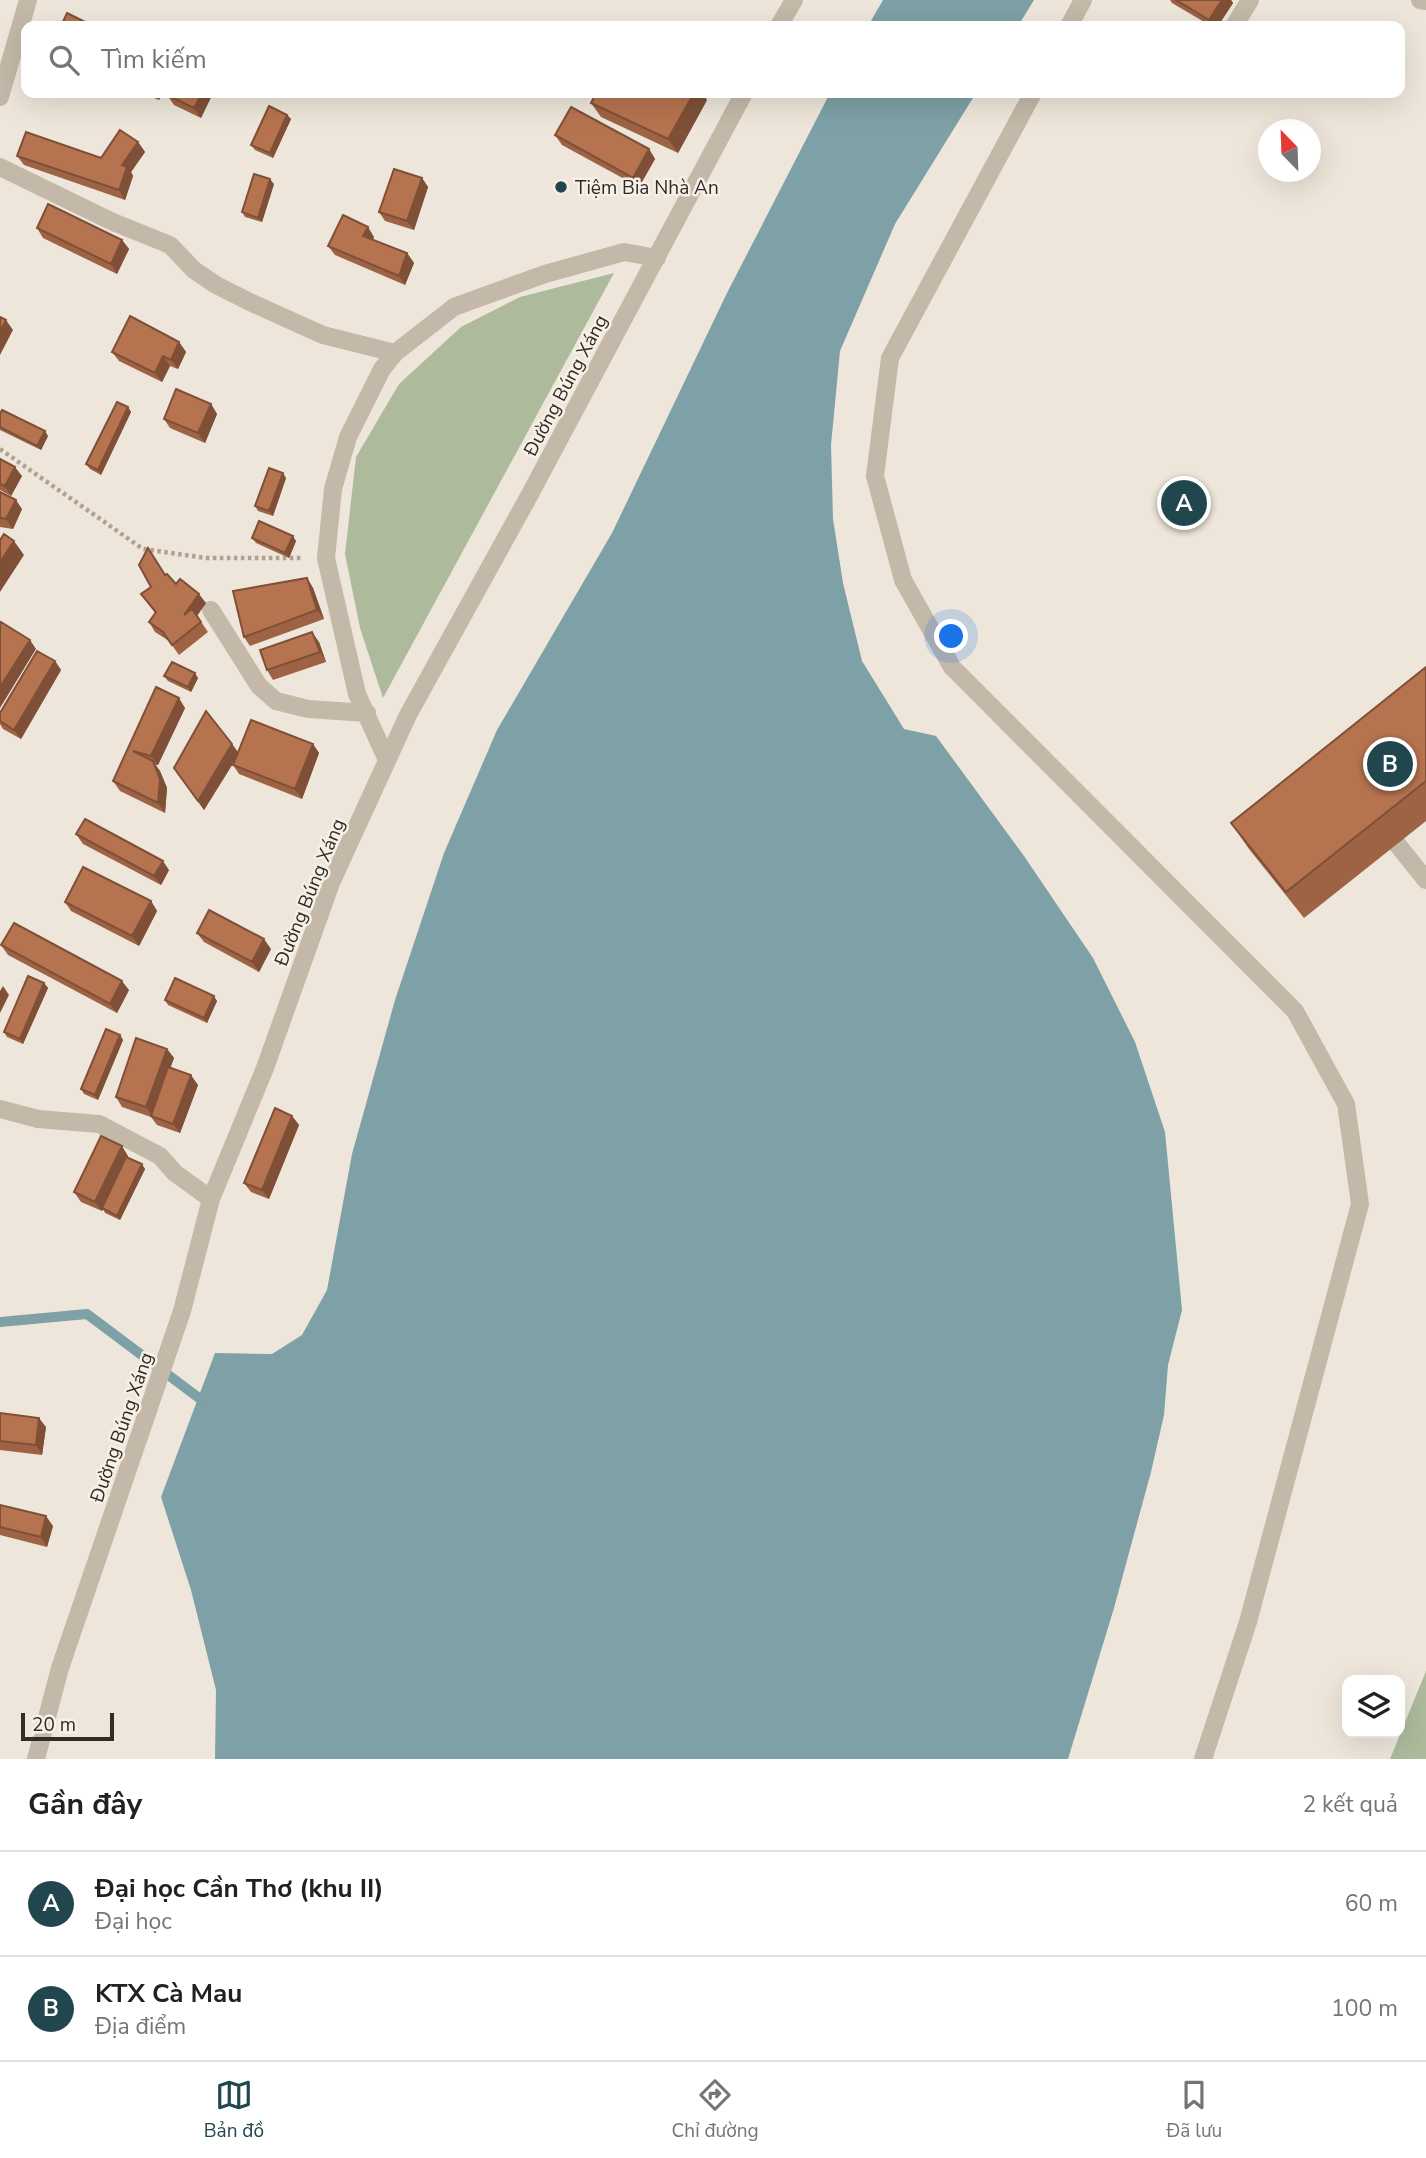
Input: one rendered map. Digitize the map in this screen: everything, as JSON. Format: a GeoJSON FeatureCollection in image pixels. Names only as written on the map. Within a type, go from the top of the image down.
{"type":"FeatureCollection","features":[{"type":"Feature","properties":{"kind":"street"},"geometry":{"type":"LineString","coordinates":[[22,21],[28,0]]}},
{"type":"Feature","properties":{"kind":"street"},"geometry":{"type":"LineString","coordinates":[[782,21],[793,0]]}},
{"type":"Feature","properties":{"kind":"street"},"geometry":{"type":"LineString","coordinates":[[1072,21],[1083,0]]}},
{"type":"Feature","properties":{"kind":"street"},"geometry":{"type":"LineString","coordinates":[[1237,21],[1250,0]]}},
{"type":"Feature","properties":{"kind":"street"},"geometry":{"type":"LineString","coordinates":[[1420,0],[1426,1]]}},
{"type":"Feature","properties":{"kind":"street"},"geometry":{"type":"LineString","coordinates":[[0,97],[21,24]]}},
{"type":"Feature","properties":{"kind":"street","name":"Đường Búng Xáng"},"geometry":{"type":"LineString","coordinates":[[36,1759],[60,1668],[182,1311],[211,1199],[265,1068],[331,883],[408,715],[741,98]]}},
{"type":"Feature","properties":{"kind":"street"},"geometry":{"type":"LineString","coordinates":[[1030,98],[890,358],[875,475],[903,580],[952,667],[1295,1011],[1346,1104],[1360,1204],[1248,1622],[1203,1759]]}},
{"type":"Feature","properties":{"kind":"street"},"geometry":{"type":"LineString","coordinates":[[0,167],[113,222],[170,245],[194,270],[216,285],[254,304],[323,335],[394,353]]}},
{"type":"Feature","properties":{"kind":"street"},"geometry":{"type":"LineString","coordinates":[[387,760],[357,694],[326,558],[332,489],[348,437],[382,369],[394,353],[454,307],[545,274],[624,253],[657,258]]}},
{"type":"Feature","properties":{"kind":"street"},"geometry":{"type":"LineString","coordinates":[[211,610],[259,685],[276,701],[308,709],[366,713]]}},
{"type":"Feature","properties":{"kind":"street"},"geometry":{"type":"LineString","coordinates":[[1397,844],[1426,880]]}},
{"type":"Feature","properties":{"kind":"street"},"geometry":{"type":"LineString","coordinates":[[0,1109],[38,1119],[99,1125],[160,1156],[175,1173],[211,1199]]}},
{"type":"Feature","properties":{"kind":"path"},"geometry":{"type":"LineString","coordinates":[[0,449],[143,549],[206,558],[326,558]]}},
{"type":"Feature","properties":{"kind":"green space"},"geometry":{"type":"Polygon","coordinates":[[[614,273],[383,698],[360,628],[345,554],[356,457],[399,384],[461,327],[520,297],[614,273]]]}},
{"type":"Feature","properties":{"kind":"green space"},"geometry":{"type":"Polygon","coordinates":[[[1426,1671],[1426,1759],[1390,1759],[1399,1738],[1405,1738],[1405,1722],[1426,1671]]]}},
{"type":"Feature","properties":{"kind":"water"},"geometry":{"type":"Polygon","coordinates":[[[883,0],[1034,0],[1021,21],[871,21],[883,0]]]}},
{"type":"Feature","properties":{"kind":"water"},"geometry":{"type":"Polygon","coordinates":[[[827,98],[973,98],[895,224],[840,351],[831,445],[833,519],[843,583],[862,661],[904,729],[936,736],[1024,856],[1093,958],[1135,1042],[1165,1132],[1182,1310],[1168,1365],[1164,1415],[1151,1472],[1114,1608],[1068,1759],[215,1759],[216,1690],[191,1590],[161,1497],[215,1353],[272,1354],[302,1335],[327,1290],[352,1154],[395,1000],[444,853],[497,730],[612,533],[727,293],[827,98]]]}},
{"type":"Feature","properties":{"kind":"building"},"geometry":{"type":"Polygon","coordinates":[[[1176,0],[1222,0],[1209,20],[1176,0]]]}},
{"type":"Feature","properties":{"kind":"building"},"geometry":{"type":"Polygon","coordinates":[[[67,13],[83,21],[63,21],[67,13]]]}},
{"type":"Feature","properties":{"kind":"building"},"geometry":{"type":"Polygon","coordinates":[[[173,98],[199,98],[194,108],[173,98]]]}},
{"type":"Feature","properties":{"kind":"building"},"geometry":{"type":"Polygon","coordinates":[[[594,98],[691,98],[668,139],[591,103],[594,98]]]}},
{"type":"Feature","properties":{"kind":"building"},"geometry":{"type":"Polygon","coordinates":[[[269,106],[287,115],[270,153],[251,145],[269,106]]]}},
{"type":"Feature","properties":{"kind":"building"},"geometry":{"type":"Polygon","coordinates":[[[571,107],[649,149],[633,178],[555,135],[571,107]]]}},
{"type":"Feature","properties":{"kind":"building"},"geometry":{"type":"Polygon","coordinates":[[[120,130],[138,142],[122,165],[127,167],[119,190],[17,156],[26,132],[101,158],[120,130]]]}},
{"type":"Feature","properties":{"kind":"building"},"geometry":{"type":"Polygon","coordinates":[[[394,169],[422,178],[407,221],[379,212],[394,169]]]}},
{"type":"Feature","properties":{"kind":"building"},"geometry":{"type":"Polygon","coordinates":[[[254,174],[270,179],[258,218],[242,212],[254,174]]]}},
{"type":"Feature","properties":{"kind":"building"},"geometry":{"type":"Polygon","coordinates":[[[48,204],[122,240],[111,264],[37,228],[48,204]]]}},
{"type":"Feature","properties":{"kind":"building"},"geometry":{"type":"Polygon","coordinates":[[[343,215],[368,227],[363,236],[407,253],[399,276],[328,246],[343,215]]]}},
{"type":"Feature","properties":{"kind":"building"},"geometry":{"type":"Polygon","coordinates":[[[130,316],[179,342],[171,360],[163,356],[155,373],[112,352],[130,316]]]}},
{"type":"Feature","properties":{"kind":"building"},"geometry":{"type":"Polygon","coordinates":[[[0,317],[6,320],[0,332],[0,317]]]}},
{"type":"Feature","properties":{"kind":"building"},"geometry":{"type":"Polygon","coordinates":[[[176,389],[211,404],[198,433],[164,419],[176,389]]]}},
{"type":"Feature","properties":{"kind":"building"},"geometry":{"type":"Polygon","coordinates":[[[117,402],[128,407],[98,470],[86,464],[117,402]]]}},
{"type":"Feature","properties":{"kind":"building"},"geometry":{"type":"Polygon","coordinates":[[[2,410],[45,431],[37,446],[0,427],[2,410]]]}},
{"type":"Feature","properties":{"kind":"building"},"geometry":{"type":"Polygon","coordinates":[[[0,459],[15,467],[5,486],[0,484],[0,459]]]}},
{"type":"Feature","properties":{"kind":"building"},"geometry":{"type":"Polygon","coordinates":[[[269,468],[283,473],[269,511],[255,506],[269,468]]]}},
{"type":"Feature","properties":{"kind":"building"},"geometry":{"type":"Polygon","coordinates":[[[0,492],[16,500],[6,519],[0,518],[0,492]]]}},
{"type":"Feature","properties":{"kind":"building"},"geometry":{"type":"Polygon","coordinates":[[[259,521],[293,536],[285,553],[252,538],[259,521]]]}},
{"type":"Feature","properties":{"kind":"building"},"geometry":{"type":"Polygon","coordinates":[[[4,534],[14,541],[0,562],[0,540],[4,534]]]}},
{"type":"Feature","properties":{"kind":"building"},"geometry":{"type":"Polygon","coordinates":[[[148,548],[165,575],[176,584],[180,579],[199,594],[184,615],[192,609],[201,622],[172,645],[163,632],[149,622],[156,612],[141,594],[151,587],[139,565],[148,548]]]}},
{"type":"Feature","properties":{"kind":"building"},"geometry":{"type":"Polygon","coordinates":[[[307,578],[317,610],[244,637],[233,591],[307,578]]]}},
{"type":"Feature","properties":{"kind":"building"},"geometry":{"type":"Polygon","coordinates":[[[1,622],[30,640],[0,687],[0,624],[1,622]]]}},
{"type":"Feature","properties":{"kind":"building"},"geometry":{"type":"Polygon","coordinates":[[[312,632],[320,652],[267,670],[260,650],[312,632]]]}},
{"type":"Feature","properties":{"kind":"building"},"geometry":{"type":"Polygon","coordinates":[[[37,651],[55,661],[14,730],[0,721],[0,713],[37,651]]]}},
{"type":"Feature","properties":{"kind":"building"},"geometry":{"type":"Polygon","coordinates":[[[172,662],[195,673],[188,687],[164,676],[172,662]]]}},
{"type":"Feature","properties":{"kind":"building"},"geometry":{"type":"Polygon","coordinates":[[[1426,667],[1426,781],[1286,892],[1231,823],[1426,667]]]}},
{"type":"Feature","properties":{"kind":"building"},"geometry":{"type":"Polygon","coordinates":[[[156,687],[179,698],[151,756],[133,751],[153,761],[160,779],[158,803],[113,781],[156,687]]]}},
{"type":"Feature","properties":{"kind":"building"},"geometry":{"type":"Polygon","coordinates":[[[206,711],[232,744],[198,801],[174,768],[206,711]]]}},
{"type":"Feature","properties":{"kind":"building"},"geometry":{"type":"Polygon","coordinates":[[[251,720],[313,744],[295,789],[233,765],[251,720]]]}},
{"type":"Feature","properties":{"kind":"building"},"geometry":{"type":"Polygon","coordinates":[[[85,819],[163,861],[154,876],[76,834],[85,819]]]}},
{"type":"Feature","properties":{"kind":"building"},"geometry":{"type":"Polygon","coordinates":[[[83,867],[151,901],[132,936],[65,902],[83,867]]]}},
{"type":"Feature","properties":{"kind":"building"},"geometry":{"type":"Polygon","coordinates":[[[209,910],[264,939],[252,962],[197,933],[209,910]]]}},
{"type":"Feature","properties":{"kind":"building"},"geometry":{"type":"Polygon","coordinates":[[[14,923],[122,981],[110,1004],[1,945],[14,923]]]}},
{"type":"Feature","properties":{"kind":"building"},"geometry":{"type":"Polygon","coordinates":[[[28,976],[44,983],[20,1039],[4,1032],[28,976]]]}},
{"type":"Feature","properties":{"kind":"building"},"geometry":{"type":"Polygon","coordinates":[[[175,978],[214,996],[204,1018],[165,1000],[175,978]]]}},
{"type":"Feature","properties":{"kind":"building"},"geometry":{"type":"Polygon","coordinates":[[[106,1029],[120,1035],[95,1095],[81,1089],[106,1029]]]}},
{"type":"Feature","properties":{"kind":"building"},"geometry":{"type":"Polygon","coordinates":[[[136,1038],[167,1049],[146,1107],[116,1097],[136,1038]]]}},
{"type":"Feature","properties":{"kind":"building"},"geometry":{"type":"Polygon","coordinates":[[[168,1067],[191,1075],[173,1124],[151,1116],[168,1067]]]}},
{"type":"Feature","properties":{"kind":"building"},"geometry":{"type":"Polygon","coordinates":[[[275,1108],[292,1116],[262,1190],[244,1183],[275,1108]]]}},
{"type":"Feature","properties":{"kind":"building"},"geometry":{"type":"Polygon","coordinates":[[[101,1136],[122,1146],[95,1202],[74,1192],[101,1136]]]}},
{"type":"Feature","properties":{"kind":"building"},"geometry":{"type":"Polygon","coordinates":[[[126,1157],[142,1164],[117,1216],[102,1208],[126,1157]]]}},
{"type":"Feature","properties":{"kind":"building"},"geometry":{"type":"Polygon","coordinates":[[[0,1413],[39,1418],[36,1445],[0,1441],[0,1413]]]}},
{"type":"Feature","properties":{"kind":"building"},"geometry":{"type":"Polygon","coordinates":[[[0,1505],[46,1516],[41,1537],[0,1527],[0,1505]]]}},
{"type":"Feature","properties":{"kind":"waterway"},"geometry":{"type":"LineString","coordinates":[[0,1322],[87,1314],[199,1398]]}},
{"type":"Feature","properties":{"kind":"place","name":"Tiệm Bia Nhà An"},"geometry":{"type":"Point","coordinates":[561,187]}},
{"type":"Feature","properties":{"kind":"place","name":"Đại học Cần Thơ (khu II)"},"geometry":{"type":"Point","coordinates":[1184,503]}},
{"type":"Feature","properties":{"kind":"place","name":"KTX Cà Mau"},"geometry":{"type":"Point","coordinates":[1390,764]}}]}
